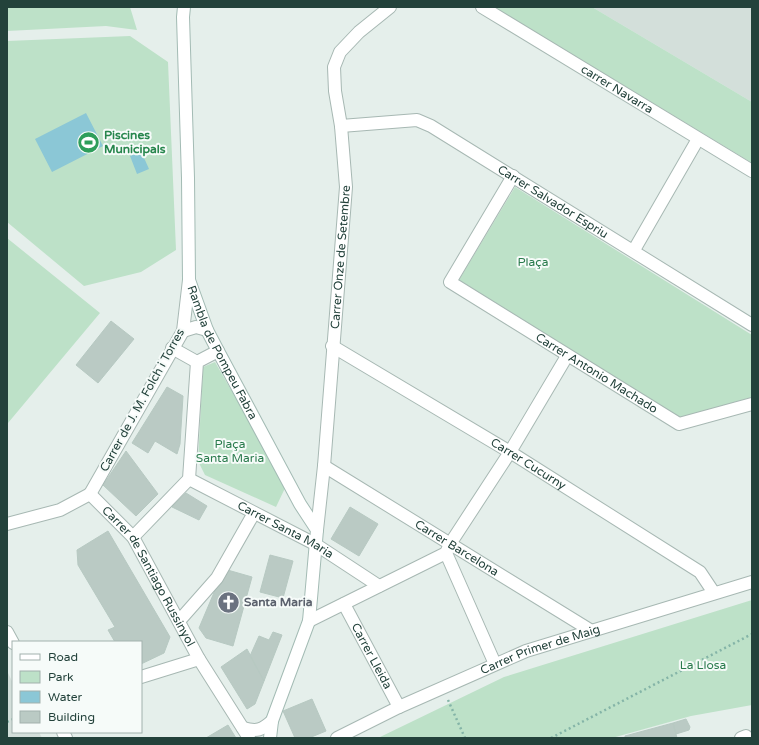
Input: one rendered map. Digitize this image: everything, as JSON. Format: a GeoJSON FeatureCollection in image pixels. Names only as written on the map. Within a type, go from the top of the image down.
{"type":"FeatureCollection","features":[{"type":"Feature","properties":{"kind":"street","name":"Carrer Onze de Setembre"},"geometry":{"type":"LineString","coordinates":[[317,530],[324,466],[332,346],[346,187],[341,126],[335,91],[334,67],[340,52],[359,32],[390,7]]}},
{"type":"Feature","properties":{"kind":"street","name":"carrer Navarra"},"geometry":{"type":"LineString","coordinates":[[482,7],[752,171]]}},
{"type":"Feature","properties":{"kind":"street"},"geometry":{"type":"LineString","coordinates":[[182,10],[188,178],[189,280]]}},
{"type":"Feature","properties":{"kind":"street","name":"Carrer Salvador Espriu"},"geometry":{"type":"LineString","coordinates":[[341,126],[417,120],[431,126],[634,250],[752,325]]}},
{"type":"Feature","properties":{"kind":"street"},"geometry":{"type":"LineString","coordinates":[[634,250],[698,139]]}},
{"type":"Feature","properties":{"kind":"street","name":"Carrer Antonio Machado"},"geometry":{"type":"LineString","coordinates":[[513,176],[450,282],[567,356],[679,424],[752,404]]}},
{"type":"Feature","properties":{"kind":"street","name":"Rambla de Pompeu Fabra"},"geometry":{"type":"LineString","coordinates":[[189,280],[207,330],[296,497],[317,530]]}},
{"type":"Feature","properties":{"kind":"street","name":"Carrer de J. M. Folch i Torres"},"geometry":{"type":"LineString","coordinates":[[90,494],[183,331],[189,280]]}},
{"type":"Feature","properties":{"kind":"street"},"geometry":{"type":"LineString","coordinates":[[183,331],[196,327],[207,330]]}},
{"type":"Feature","properties":{"kind":"street","name":"Carrer Cucurny"},"geometry":{"type":"LineString","coordinates":[[332,346],[510,452],[700,572],[714,593]]}},
{"type":"Feature","properties":{"kind":"street"},"geometry":{"type":"LineString","coordinates":[[172,348],[197,362]]}},
{"type":"Feature","properties":{"kind":"street"},"geometry":{"type":"LineString","coordinates":[[197,362],[218,351]]}},
{"type":"Feature","properties":{"kind":"street"},"geometry":{"type":"LineString","coordinates":[[309,621],[379,586],[448,548],[510,452],[567,356]]}},
{"type":"Feature","properties":{"kind":"street"},"geometry":{"type":"LineString","coordinates":[[134,537],[188,479],[197,362]]}},
{"type":"Feature","properties":{"kind":"street","name":"Carrer Barcelona"},"geometry":{"type":"LineString","coordinates":[[324,466],[448,548],[590,630]]}},
{"type":"Feature","properties":{"kind":"street","name":"Carrer Santa Maria"},"geometry":{"type":"LineString","coordinates":[[188,479],[315,544],[379,586]]}},
{"type":"Feature","properties":{"kind":"street"},"geometry":{"type":"LineString","coordinates":[[7,524],[60,510],[90,494]]}},
{"type":"Feature","properties":{"kind":"street","name":"Carrer de Santiago Russinyol"},"geometry":{"type":"LineString","coordinates":[[90,494],[134,537],[199,659],[246,733]]}},
{"type":"Feature","properties":{"kind":"street"},"geometry":{"type":"LineString","coordinates":[[179,621],[217,578],[254,513]]}},
{"type":"Feature","properties":{"kind":"street"},"geometry":{"type":"LineString","coordinates":[[270,738],[272,721],[309,621],[317,530]]}},
{"type":"Feature","properties":{"kind":"street"},"geometry":{"type":"LineString","coordinates":[[448,548],[495,664]]}},
{"type":"Feature","properties":{"kind":"street","name":"Carrer Primer de Maig"},"geometry":{"type":"LineString","coordinates":[[337,738],[400,707],[526,651],[590,630],[752,582]]}},
{"type":"Feature","properties":{"kind":"street","name":"Carrer Lleida"},"geometry":{"type":"LineString","coordinates":[[344,604],[400,707]]}},
{"type":"Feature","properties":{"kind":"street"},"geometry":{"type":"LineString","coordinates":[[7,632],[12,641]]}},
{"type":"Feature","properties":{"kind":"street"},"geometry":{"type":"LineString","coordinates":[[142,677],[199,659]]}},
{"type":"Feature","properties":{"kind":"street"},"geometry":{"type":"LineString","coordinates":[[246,733],[258,731],[272,721]]}},
{"type":"Feature","properties":{"kind":"path"},"geometry":{"type":"LineString","coordinates":[[551,738],[752,634]]}},
{"type":"Feature","properties":{"kind":"path"},"geometry":{"type":"LineString","coordinates":[[443,688],[465,738]]}},
{"type":"Feature","properties":{"kind":"shaded area"},"geometry":{"type":"Polygon","coordinates":[[[592,7],[752,7],[752,102],[592,7]]]}},
{"type":"Feature","properties":{"kind":"shaded area"},"geometry":{"type":"Polygon","coordinates":[[[7,671],[12,681],[12,733],[40,733],[42,738],[7,738],[7,671]]]}},
{"type":"Feature","properties":{"kind":"green space"},"geometry":{"type":"Polygon","coordinates":[[[7,7],[130,7],[137,30],[106,26],[7,31],[7,7]]]}},
{"type":"Feature","properties":{"kind":"green space"},"geometry":{"type":"Polygon","coordinates":[[[494,7],[592,7],[752,102],[752,163],[494,7]]]}},
{"type":"Feature","properties":{"kind":"green space","name":"Piscines Municipals"},"geometry":{"type":"Polygon","coordinates":[[[130,36],[168,62],[176,250],[141,272],[84,286],[7,222],[7,41],[130,36]]]}},
{"type":"Feature","properties":{"kind":"green space","name":"Plaça"},"geometry":{"type":"Polygon","coordinates":[[[515,187],[752,335],[752,397],[680,418],[459,280],[515,187]]]}},
{"type":"Feature","properties":{"kind":"green space"},"geometry":{"type":"Polygon","coordinates":[[[7,238],[100,313],[8,423],[7,422],[7,238]]]}},
{"type":"Feature","properties":{"kind":"green space","name":"Plaça Santa Maria"},"geometry":{"type":"Polygon","coordinates":[[[215,362],[286,486],[276,507],[205,475],[198,461],[203,367],[215,362]]]}},
{"type":"Feature","properties":{"kind":"green space","name":"La Llosa"},"geometry":{"type":"Polygon","coordinates":[[[752,600],[752,705],[691,716],[612,738],[378,738],[504,677],[752,600]]]}},
{"type":"Feature","properties":{"kind":"water"},"geometry":{"type":"Polygon","coordinates":[[[86,113],[103,146],[52,172],[35,139],[86,113]]]}},
{"type":"Feature","properties":{"kind":"water"},"geometry":{"type":"Polygon","coordinates":[[[141,151],[149,169],[137,174],[130,156],[141,151]]]}},
{"type":"Feature","properties":{"kind":"building"},"geometry":{"type":"Polygon","coordinates":[[[111,321],[134,339],[98,383],[76,365],[111,321]]]}},
{"type":"Feature","properties":{"kind":"building"},"geometry":{"type":"Polygon","coordinates":[[[167,387],[183,396],[180,444],[177,454],[155,441],[148,453],[132,443],[167,387]]]}},
{"type":"Feature","properties":{"kind":"building"},"geometry":{"type":"Polygon","coordinates":[[[126,451],[158,494],[136,516],[103,485],[126,451]]]}},
{"type":"Feature","properties":{"kind":"building"},"geometry":{"type":"Polygon","coordinates":[[[186,493],[207,506],[199,520],[172,507],[186,493]]]}},
{"type":"Feature","properties":{"kind":"building"},"geometry":{"type":"Polygon","coordinates":[[[350,507],[378,524],[359,556],[331,539],[350,507]]]}},
{"type":"Feature","properties":{"kind":"building"},"geometry":{"type":"Polygon","coordinates":[[[108,531],[170,637],[164,653],[142,664],[142,641],[114,641],[108,630],[115,627],[78,565],[77,550],[108,531]]]}},
{"type":"Feature","properties":{"kind":"building"},"geometry":{"type":"Polygon","coordinates":[[[270,555],[293,561],[283,598],[260,592],[270,555]]]}},
{"type":"Feature","properties":{"kind":"building","name":"Santa Maria"},"geometry":{"type":"Polygon","coordinates":[[[224,569],[252,577],[233,646],[206,638],[199,628],[224,569]]]}},
{"type":"Feature","properties":{"kind":"building"},"geometry":{"type":"Polygon","coordinates":[[[273,632],[282,635],[264,681],[250,656],[259,636],[269,640],[273,632]]]}},
{"type":"Feature","properties":{"kind":"building"},"geometry":{"type":"Polygon","coordinates":[[[247,649],[264,681],[255,704],[247,709],[221,667],[247,649]]]}},
{"type":"Feature","properties":{"kind":"building"},"geometry":{"type":"Polygon","coordinates":[[[312,699],[326,731],[309,738],[295,738],[283,711],[312,699]]]}},
{"type":"Feature","properties":{"kind":"building"},"geometry":{"type":"Polygon","coordinates":[[[686,719],[690,727],[689,730],[676,734],[673,723],[686,719]]]}},
{"type":"Feature","properties":{"kind":"building"},"geometry":{"type":"Polygon","coordinates":[[[673,723],[677,738],[625,738],[625,736],[673,723]]]}},
{"type":"Feature","properties":{"kind":"building"},"geometry":{"type":"Polygon","coordinates":[[[228,725],[236,738],[206,738],[228,725]]]}},
{"type":"Feature","properties":{"kind":"place","name":"Piscines Municipals"},"geometry":{"type":"Point","coordinates":[89,142]}},
{"type":"Feature","properties":{"kind":"place","name":"Santa Maria"},"geometry":{"type":"Point","coordinates":[228,602]}}]}
